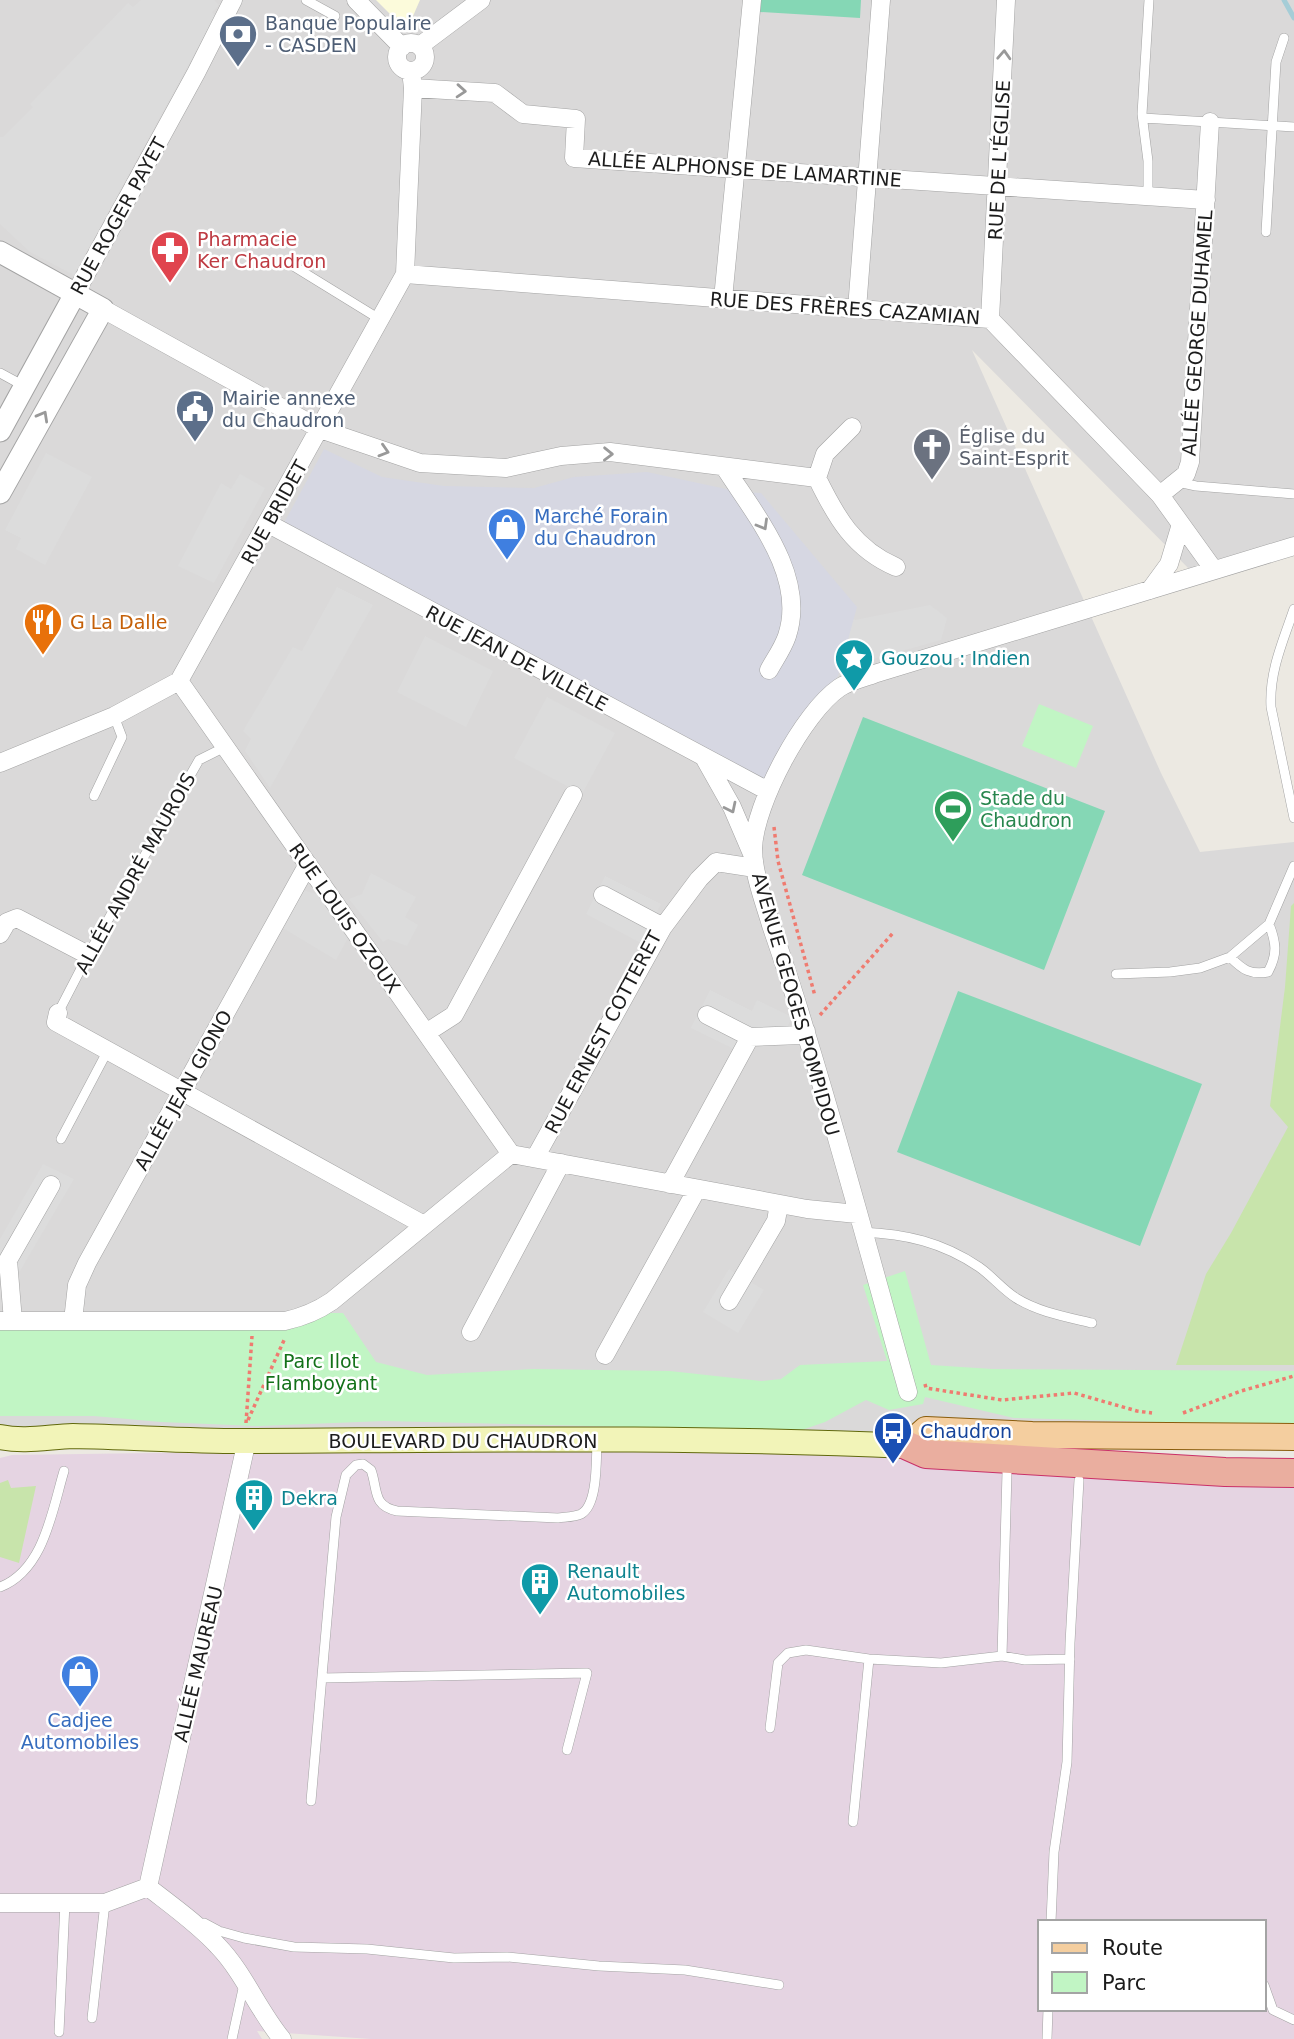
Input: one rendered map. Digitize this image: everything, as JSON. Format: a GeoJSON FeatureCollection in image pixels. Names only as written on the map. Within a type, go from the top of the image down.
{"type":"FeatureCollection","features":[{"type":"Feature","properties":{"kind":"highway"},"geometry":{"type":"LineString","coordinates":[[908,1446],[926,1454],[1294,1474]]}},
{"type":"Feature","properties":{"kind":"main road"},"geometry":{"type":"LineString","coordinates":[[908,1446],[926,1430],[1294,1437]]}},
{"type":"Feature","properties":{"kind":"main road","name":"BOULEVARD DU CHAUDRON"},"geometry":{"type":"LineString","coordinates":[[6,1443],[73,1436],[908,1446]]}},
{"type":"Feature","properties":{"kind":"main road"},"geometry":{"type":"LineString","coordinates":[[908,1446],[1294,1454]]}},
{"type":"Feature","properties":{"kind":"street","name":"RUE ROGER PAYET"},"geometry":{"type":"LineString","coordinates":[[0,431],[75,294],[103,231],[214,28],[233,0]]}},
{"type":"Feature","properties":{"kind":"street","name":"RUE BRIDET"},"geometry":{"type":"LineString","coordinates":[[356,0],[402,47],[398,55],[399,64],[412,79]]}},
{"type":"Feature","properties":{"kind":"street"},"geometry":{"type":"LineString","coordinates":[[402,47],[410,43],[421,45],[481,0]]}},
{"type":"Feature","properties":{"kind":"street"},"geometry":{"type":"LineString","coordinates":[[723,299],[752,0]]}},
{"type":"Feature","properties":{"kind":"street"},"geometry":{"type":"LineString","coordinates":[[857,309],[881,0]]}},
{"type":"Feature","properties":{"kind":"street","name":"RUE DE L'ÉGLISE"},"geometry":{"type":"LineString","coordinates":[[990,319],[1006,0]]}},
{"type":"Feature","properties":{"kind":"street","name":"RUE BRIDET"},"geometry":{"type":"LineString","coordinates":[[179,681],[405,274],[412,79],[425,60],[421,45]]}},
{"type":"Feature","properties":{"kind":"street","name":"ALLÉE ALPHONSE DE LAMARTINE"},"geometry":{"type":"LineString","coordinates":[[412,79],[495,93],[523,114],[576,119],[574,158],[998,188]]}},
{"type":"Feature","properties":{"kind":"street","name":"ALLÉE GEORGE DUHAMEL"},"geometry":{"type":"LineString","coordinates":[[1160,495],[1186,474],[1190,462],[1210,122]]}},
{"type":"Feature","properties":{"kind":"street","name":"ALLÉE GEORGE DUHAMEL"},"geometry":{"type":"LineString","coordinates":[[998,188],[1206,200]]}},
{"type":"Feature","properties":{"kind":"street"},"geometry":{"type":"LineString","coordinates":[[12,255],[75,294],[320,429],[420,463],[506,468],[561,456],[610,453],[817,478]]}},
{"type":"Feature","properties":{"kind":"street","name":"RUE DES FRÈRES CAZAMIAN"},"geometry":{"type":"LineString","coordinates":[[405,274],[990,319],[1160,495],[1214,570]]}},
{"type":"Feature","properties":{"kind":"street","name":"RUE ROGER PAYET"},"geometry":{"type":"LineString","coordinates":[[3,479],[103,309]]}},
{"type":"Feature","properties":{"kind":"street"},"geometry":{"type":"LineString","coordinates":[[852,427],[825,454],[817,478],[830,506],[850,534],[876,559],[896,567]]}},
{"type":"Feature","properties":{"kind":"street"},"geometry":{"type":"LineString","coordinates":[[725,468],[763,523],[781,562],[792,603],[787,636],[769,670]]}},
{"type":"Feature","properties":{"kind":"street","name":"RUE JEAN DE VILLÈLE"},"geometry":{"type":"LineString","coordinates":[[267,523],[768,791]]}},
{"type":"Feature","properties":{"kind":"street"},"geometry":{"type":"LineString","coordinates":[[1149,590],[1169,564],[1181,524]]}},
{"type":"Feature","properties":{"kind":"street"},"geometry":{"type":"LineString","coordinates":[[1194,542],[1214,554],[1242,562]]}},
{"type":"Feature","properties":{"kind":"street","name":"AVENUE GEOGES POMPIDOU"},"geometry":{"type":"LineString","coordinates":[[908,1392],[806,1031],[755,863],[753,847],[758,820],[768,791],[796,739],[819,708],[840,688],[874,674],[1294,546]]}},
{"type":"Feature","properties":{"kind":"street"},"geometry":{"type":"LineString","coordinates":[[0,763],[114,716],[179,681]]}},
{"type":"Feature","properties":{"kind":"street","name":"RUE LOUIS OZOUX"},"geometry":{"type":"LineString","coordinates":[[179,681],[511,1154]]}},
{"type":"Feature","properties":{"kind":"street"},"geometry":{"type":"LineString","coordinates":[[663,927],[699,878],[716,862],[755,863],[732,807],[705,759]]}},
{"type":"Feature","properties":{"kind":"street"},"geometry":{"type":"LineString","coordinates":[[426,1033],[454,1015],[573,795]]}},
{"type":"Feature","properties":{"kind":"street","name":"ALLÉE JEAN GIONO"},"geometry":{"type":"LineString","coordinates":[[73,1321],[77,1284],[87,1263],[308,864]]}},
{"type":"Feature","properties":{"kind":"street","name":"RUE ERNEST COTTERET"},"geometry":{"type":"LineString","coordinates":[[535,1158],[663,927],[603,895]]}},
{"type":"Feature","properties":{"kind":"street"},"geometry":{"type":"LineString","coordinates":[[0,934],[7,922],[17,918],[89,955]]}},
{"type":"Feature","properties":{"kind":"street"},"geometry":{"type":"LineString","coordinates":[[58,1013],[57,1022],[424,1225]]}},
{"type":"Feature","properties":{"kind":"street"},"geometry":{"type":"LineString","coordinates":[[707,1016],[750,1037],[801,1035],[806,1031]]}},
{"type":"Feature","properties":{"kind":"street"},"geometry":{"type":"LineString","coordinates":[[670,1184],[750,1037]]}},
{"type":"Feature","properties":{"kind":"street"},"geometry":{"type":"LineString","coordinates":[[51,1185],[8,1260],[6,1321],[294,1319],[316,1312],[511,1154]]}},
{"type":"Feature","properties":{"kind":"street","name":"RUE ERNEST COTTERET"},"geometry":{"type":"LineString","coordinates":[[511,1154],[779,1204],[857,1214]]}},
{"type":"Feature","properties":{"kind":"street"},"geometry":{"type":"LineString","coordinates":[[471,1332],[561,1163]]}},
{"type":"Feature","properties":{"kind":"street"},"geometry":{"type":"LineString","coordinates":[[606,1355],[697,1189]]}},
{"type":"Feature","properties":{"kind":"street"},"geometry":{"type":"LineString","coordinates":[[729,1301],[776,1221],[779,1204]]}},
{"type":"Feature","properties":{"kind":"street","name":"ALLÉE MAUREAU"},"geometry":{"type":"LineString","coordinates":[[148,1886],[247,1440]]}},
{"type":"Feature","properties":{"kind":"street"},"geometry":{"type":"LineString","coordinates":[[0,1903],[105,1903],[148,1886],[219,1946],[282,2039]]}},
{"type":"Feature","properties":{"kind":"lane"},"geometry":{"type":"LineString","coordinates":[[306,0],[335,16]]}},
{"type":"Feature","properties":{"kind":"lane"},"geometry":{"type":"LineString","coordinates":[[1148,197],[1148,161],[1143,118],[1149,0]]}},
{"type":"Feature","properties":{"kind":"lane"},"geometry":{"type":"LineString","coordinates":[[1266,232],[1276,62],[1284,38]]}},
{"type":"Feature","properties":{"kind":"lane"},"geometry":{"type":"LineString","coordinates":[[1143,118],[1294,127]]}},
{"type":"Feature","properties":{"kind":"lane"},"geometry":{"type":"LineString","coordinates":[[290,264],[380,320]]}},
{"type":"Feature","properties":{"kind":"lane"},"geometry":{"type":"LineString","coordinates":[[0,373],[24,386]]}},
{"type":"Feature","properties":{"kind":"lane"},"geometry":{"type":"LineString","coordinates":[[1178,482],[1196,486],[1294,494]]}},
{"type":"Feature","properties":{"kind":"lane"},"geometry":{"type":"LineString","coordinates":[[1294,609],[1273,670],[1270,689],[1271,706],[1294,817]]}},
{"type":"Feature","properties":{"kind":"lane"},"geometry":{"type":"LineString","coordinates":[[94,796],[122,737],[114,716]]}},
{"type":"Feature","properties":{"kind":"lane","name":"ALLÉE ANDRÉ MAUROIS"},"geometry":{"type":"LineString","coordinates":[[58,1013],[199,760],[225,747]]}},
{"type":"Feature","properties":{"kind":"lane"},"geometry":{"type":"LineString","coordinates":[[1116,974],[1200,968],[1230,957],[1269,924],[1294,866]]}},
{"type":"Feature","properties":{"kind":"lane"},"geometry":{"type":"LineString","coordinates":[[1230,957],[1240,968],[1253,975],[1268,972],[1276,958],[1275,940],[1269,924]]}},
{"type":"Feature","properties":{"kind":"lane"},"geometry":{"type":"LineString","coordinates":[[61,1139],[108,1050]]}},
{"type":"Feature","properties":{"kind":"lane"},"geometry":{"type":"LineString","coordinates":[[862,1232],[899,1234],[922,1239],[979,1267],[1016,1298],[1038,1308],[1092,1323]]}},
{"type":"Feature","properties":{"kind":"lane"},"geometry":{"type":"LineString","coordinates":[[311,1801],[336,1517],[346,1475],[356,1465],[363,1464],[371,1470],[375,1496],[388,1509],[558,1518],[579,1515],[586,1510],[592,1498],[597,1471],[597,1441]]}},
{"type":"Feature","properties":{"kind":"lane"},"geometry":{"type":"LineString","coordinates":[[0,1587],[12,1582],[28,1568],[37,1552],[64,1471]]}},
{"type":"Feature","properties":{"kind":"lane"},"geometry":{"type":"LineString","coordinates":[[1002,1656],[1007,1472]]}},
{"type":"Feature","properties":{"kind":"lane"},"geometry":{"type":"LineString","coordinates":[[1051,1920],[1054,1852],[1067,1762],[1079,1480]]}},
{"type":"Feature","properties":{"kind":"lane"},"geometry":{"type":"LineString","coordinates":[[770,1728],[778,1663],[788,1653],[806,1650],[869,1659],[941,1663],[1002,1656],[1025,1660],[1070,1660]]}},
{"type":"Feature","properties":{"kind":"lane"},"geometry":{"type":"LineString","coordinates":[[853,1822],[869,1659]]}},
{"type":"Feature","properties":{"kind":"lane"},"geometry":{"type":"LineString","coordinates":[[322,1678],[587,1673],[567,1750]]}},
{"type":"Feature","properties":{"kind":"lane"},"geometry":{"type":"LineString","coordinates":[[59,2032],[65,1903]]}},
{"type":"Feature","properties":{"kind":"lane"},"geometry":{"type":"LineString","coordinates":[[92,2018],[105,1903]]}},
{"type":"Feature","properties":{"kind":"lane"},"geometry":{"type":"LineString","coordinates":[[177,1910],[219,1931],[294,1947],[454,1958],[507,1957],[599,1966],[685,1970],[779,1985]]}},
{"type":"Feature","properties":{"kind":"lane"},"geometry":{"type":"LineString","coordinates":[[232,2039],[245,1982]]}},
{"type":"Feature","properties":{"kind":"lane"},"geometry":{"type":"LineString","coordinates":[[1266,1991],[1273,2010],[1294,2020]]}},
{"type":"Feature","properties":{"kind":"lane"},"geometry":{"type":"LineString","coordinates":[[1047,2039],[1048,2011]]}},
{"type":"Feature","properties":{"kind":"path"},"geometry":{"type":"LineString","coordinates":[[768,791],[773,808],[778,861],[820,1015],[892,933]]}},
{"type":"Feature","properties":{"kind":"path"},"geometry":{"type":"LineString","coordinates":[[253,1321],[246,1425],[294,1319]]}},
{"type":"Feature","properties":{"kind":"path"},"geometry":{"type":"LineString","coordinates":[[922,1375],[926,1388],[1002,1400],[1074,1393],[1137,1411],[1163,1414]]}},
{"type":"Feature","properties":{"kind":"path"},"geometry":{"type":"LineString","coordinates":[[1177,1416],[1241,1391],[1294,1376]]}},
{"type":"Feature","properties":{"kind":"shaded area"},"geometry":{"type":"Polygon","coordinates":[[[0,0],[1294,0],[1294,555],[1202,582],[972,350],[1161,773],[1200,852],[1294,842],[1294,1437],[900,1460],[83,1429],[0,1438],[0,0]]]}},
{"type":"Feature","properties":{"kind":"shaded area"},"geometry":{"type":"Polygon","coordinates":[[[141,0],[214,0],[219,5],[212,12],[215,16],[74,275],[30,252],[0,224],[0,137],[33,107],[30,104],[128,3],[133,7],[141,0]]]}},
{"type":"Feature","properties":{"kind":"shaded area"},"geometry":{"type":"Polygon","coordinates":[[[376,0],[420,0],[410,23],[390,14],[376,0]]]}},
{"type":"Feature","properties":{"kind":"shaded area"},"geometry":{"type":"Polygon","coordinates":[[[324,449],[382,477],[444,486],[534,488],[574,477],[647,472],[740,492],[761,493],[857,607],[838,676],[796,721],[766,784],[284,523],[324,449]]]}},
{"type":"Feature","properties":{"kind":"shaded area"},"geometry":{"type":"Polygon","coordinates":[[[46,453],[92,477],[45,565],[16,549],[21,538],[5,530],[46,453]]]}},
{"type":"Feature","properties":{"kind":"shaded area"},"geometry":{"type":"Polygon","coordinates":[[[240,474],[265,488],[214,583],[178,566],[221,483],[231,489],[240,474]]]}},
{"type":"Feature","properties":{"kind":"shaded area"},"geometry":{"type":"Polygon","coordinates":[[[337,587],[373,605],[270,788],[245,751],[251,739],[243,731],[293,647],[302,651],[337,587]]]}},
{"type":"Feature","properties":{"kind":"shaded area"},"geometry":{"type":"Polygon","coordinates":[[[832,587],[855,620],[930,605],[947,618],[941,640],[817,675],[832,587]]]}},
{"type":"Feature","properties":{"kind":"shaded area"},"geometry":{"type":"Polygon","coordinates":[[[425,636],[493,671],[466,727],[397,692],[425,636]]]}},
{"type":"Feature","properties":{"kind":"shaded area"},"geometry":{"type":"Polygon","coordinates":[[[547,697],[615,733],[582,794],[514,758],[547,697]]]}},
{"type":"Feature","properties":{"kind":"shaded area"},"geometry":{"type":"Polygon","coordinates":[[[371,873],[416,897],[405,917],[418,925],[407,946],[388,939],[383,942],[349,899],[362,894],[371,873]]]}},
{"type":"Feature","properties":{"kind":"shaded area"},"geometry":{"type":"Polygon","coordinates":[[[605,876],[661,904],[641,943],[586,914],[605,876]]]}},
{"type":"Feature","properties":{"kind":"shaded area"},"geometry":{"type":"Polygon","coordinates":[[[299,889],[317,894],[320,889],[350,934],[336,960],[278,925],[299,889]]]}},
{"type":"Feature","properties":{"kind":"shaded area"},"geometry":{"type":"Polygon","coordinates":[[[710,990],[752,1011],[757,1000],[792,1017],[779,1044],[747,1028],[736,1050],[691,1028],[710,990]]]}},
{"type":"Feature","properties":{"kind":"shaded area"},"geometry":{"type":"Polygon","coordinates":[[[43,1164],[74,1179],[17,1276],[0,1281],[0,1239],[43,1164]]]}},
{"type":"Feature","properties":{"kind":"shaded area"},"geometry":{"type":"Polygon","coordinates":[[[729,1269],[764,1290],[738,1333],[703,1312],[729,1269]]]}},
{"type":"Feature","properties":{"kind":"shaded area"},"geometry":{"type":"Polygon","coordinates":[[[350,1450],[867,1454],[1294,1474],[1294,2039],[371,2039],[257,2031],[262,2039],[0,2039],[0,1458],[12,1455],[350,1450]]]}},
{"type":"Feature","properties":{"kind":"green space"},"geometry":{"type":"Polygon","coordinates":[[[761,0],[861,0],[860,18],[760,12],[761,0]]]}},
{"type":"Feature","properties":{"kind":"green space"},"geometry":{"type":"Polygon","coordinates":[[[1039,704],[1093,726],[1076,768],[1022,746],[1039,704]]]}},
{"type":"Feature","properties":{"kind":"green space","name":"Stade du Chaudron"},"geometry":{"type":"Polygon","coordinates":[[[863,717],[1105,811],[1044,970],[802,875],[863,717]]]}},
{"type":"Feature","properties":{"kind":"green space"},"geometry":{"type":"Polygon","coordinates":[[[1294,903],[1294,1365],[1176,1365],[1206,1274],[1288,1127],[1270,1106],[1285,987],[1291,906],[1294,903]]]}},
{"type":"Feature","properties":{"kind":"green space"},"geometry":{"type":"Polygon","coordinates":[[[958,991],[1202,1084],[1140,1246],[897,1152],[958,991]]]}},
{"type":"Feature","properties":{"kind":"green space","name":"Parc Ilot Flamboyant"},"geometry":{"type":"Polygon","coordinates":[[[905,1271],[931,1365],[992,1369],[1294,1371],[1294,1426],[1014,1418],[925,1397],[923,1404],[889,1410],[866,1400],[825,1422],[799,1431],[384,1421],[258,1426],[94,1416],[0,1416],[0,1329],[328,1313],[343,1313],[376,1362],[427,1375],[533,1369],[670,1371],[761,1381],[781,1379],[800,1365],[887,1361],[863,1285],[905,1271]]]}},
{"type":"Feature","properties":{"kind":"green space"},"geometry":{"type":"Polygon","coordinates":[[[8,1480],[11,1488],[36,1486],[19,1563],[0,1557],[0,1483],[8,1480]]]}},
{"type":"Feature","properties":{"kind":"waterway"},"geometry":{"type":"LineString","coordinates":[[1284,0],[1294,18]]}},
{"type":"Feature","properties":{"kind":"place","name":"Banque Populaire - CASDEN"},"geometry":{"type":"Point","coordinates":[238,68]}},
{"type":"Feature","properties":{"kind":"place","name":"Pharmacie Ker Chaudron"},"geometry":{"type":"Point","coordinates":[170,284]}},
{"type":"Feature","properties":{"kind":"place","name":"Mairie annexe du Chaudron"},"geometry":{"type":"Point","coordinates":[195,443]}},
{"type":"Feature","properties":{"kind":"place","name":"Église du Saint-Esprit"},"geometry":{"type":"Point","coordinates":[932,481]}},
{"type":"Feature","properties":{"kind":"place","name":"Marché Forain du Chaudron"},"geometry":{"type":"Point","coordinates":[507,561]}},
{"type":"Feature","properties":{"kind":"place","name":"G La Dalle"},"geometry":{"type":"Point","coordinates":[43,656]}},
{"type":"Feature","properties":{"kind":"place","name":"Gouzou : Indien"},"geometry":{"type":"Point","coordinates":[854,692]}},
{"type":"Feature","properties":{"kind":"place","name":"Stade du Chaudron"},"geometry":{"type":"Point","coordinates":[953,843]}},
{"type":"Feature","properties":{"kind":"place","name":"Chaudron"},"geometry":{"type":"Point","coordinates":[893,1465]}},
{"type":"Feature","properties":{"kind":"place","name":"Dekra"},"geometry":{"type":"Point","coordinates":[254,1532]}},
{"type":"Feature","properties":{"kind":"place","name":"Renault Automobiles"},"geometry":{"type":"Point","coordinates":[540,1616]}},
{"type":"Feature","properties":{"kind":"place","name":"Cadjee Automobiles"},"geometry":{"type":"Point","coordinates":[80,1708]}}]}
